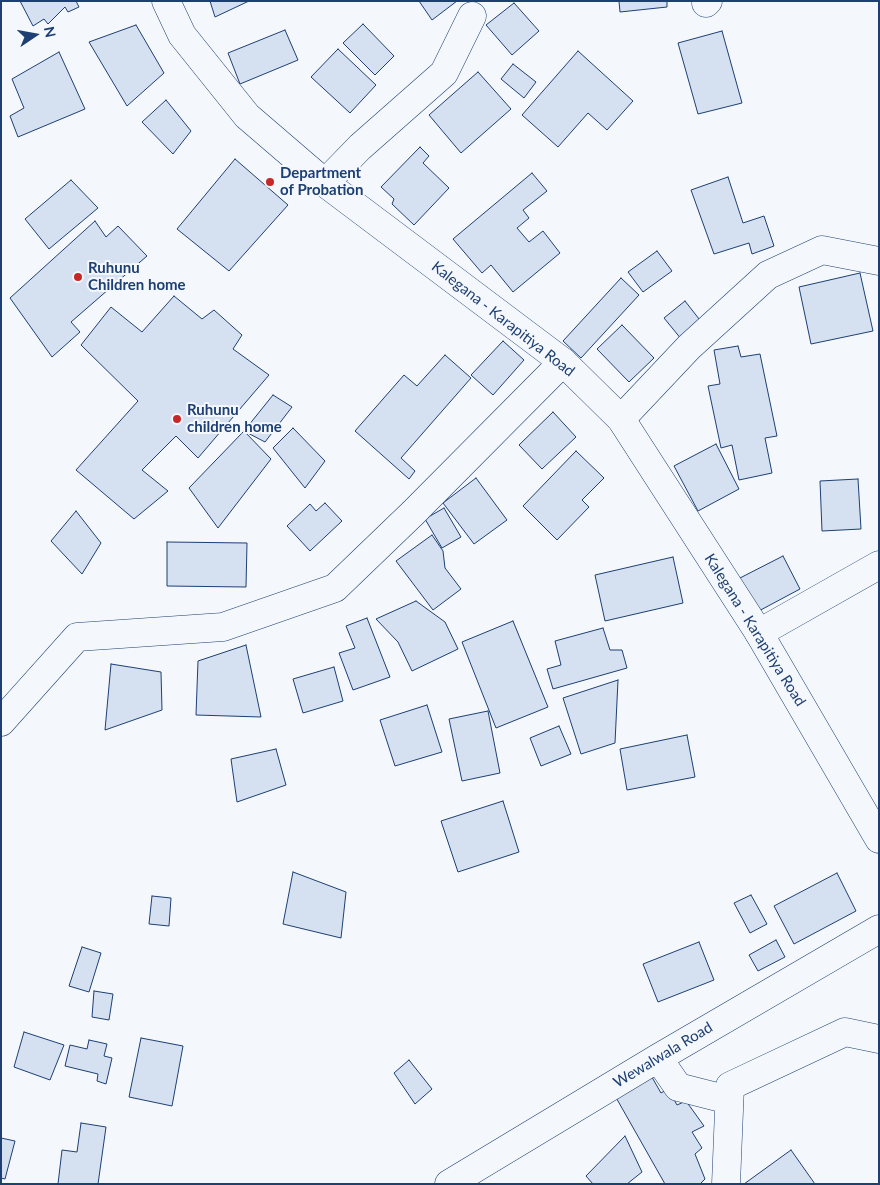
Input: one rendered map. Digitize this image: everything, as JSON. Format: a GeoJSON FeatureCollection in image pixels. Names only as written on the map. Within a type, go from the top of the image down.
{"type":"FeatureCollection","features":[{"type":"Feature","properties":{"kind":"street","name":"Kalegana - Karapitiya Road"},"geometry":{"type":"LineString","coordinates":[[166,1],[182,35],[247,116],[325,183],[563,362],[621,418],[759,633],[879,839]]}},
{"type":"Feature","properties":{"kind":"street"},"geometry":{"type":"LineString","coordinates":[[325,183],[360,147],[444,72],[472,16]]}},
{"type":"Feature","properties":{"kind":"street"},"geometry":{"type":"LineString","coordinates":[[621,418],[689,347],[768,275],[822,250],[879,262]]}},
{"type":"Feature","properties":{"kind":"street"},"geometry":{"type":"LineString","coordinates":[[1,722],[77,637],[223,627],[335,588],[413,513],[563,362]]}},
{"type":"Feature","properties":{"kind":"street"},"geometry":{"type":"LineString","coordinates":[[759,633],[879,565]]}},
{"type":"Feature","properties":{"kind":"street","name":"Wewalwala Road"},"geometry":{"type":"LineString","coordinates":[[449,1184],[658,1058],[879,929]]}},
{"type":"Feature","properties":{"kind":"street"},"geometry":{"type":"LineString","coordinates":[[726,1184],[730,1086],[845,1032],[879,1039]]}},
{"type":"Feature","properties":{"kind":"street"},"geometry":{"type":"LineString","coordinates":[[658,1058],[678,1087],[729,1100]]}},
{"type":"Feature","properties":{"kind":"building"},"geometry":{"type":"Polygon","coordinates":[[[20,1],[76,1],[79,7],[68,12],[65,7],[48,24],[44,19],[33,26],[20,1]]]}},
{"type":"Feature","properties":{"kind":"building"},"geometry":{"type":"Polygon","coordinates":[[[210,1],[249,1],[215,17],[210,1]]]}},
{"type":"Feature","properties":{"kind":"building"},"geometry":{"type":"Polygon","coordinates":[[[419,1],[457,1],[432,20],[419,1]]]}},
{"type":"Feature","properties":{"kind":"building"},"geometry":{"type":"Polygon","coordinates":[[[619,1],[667,1],[667,7],[620,12],[619,1]]]}},
{"type":"Feature","properties":{"kind":"building"},"geometry":{"type":"Polygon","coordinates":[[[514,3],[539,31],[512,55],[486,25],[514,3]]]}},
{"type":"Feature","properties":{"kind":"building"},"geometry":{"type":"Polygon","coordinates":[[[363,24],[394,56],[375,75],[343,43],[363,24]]]}},
{"type":"Feature","properties":{"kind":"building"},"geometry":{"type":"Polygon","coordinates":[[[136,25],[164,73],[127,106],[89,42],[136,25]]]}},
{"type":"Feature","properties":{"kind":"building"},"geometry":{"type":"Polygon","coordinates":[[[285,30],[298,60],[240,84],[228,53],[285,30]]]}},
{"type":"Feature","properties":{"kind":"building"},"geometry":{"type":"Polygon","coordinates":[[[722,31],[742,103],[698,114],[678,43],[722,31]]]}},
{"type":"Feature","properties":{"kind":"building"},"geometry":{"type":"Polygon","coordinates":[[[338,49],[376,85],[350,113],[311,77],[338,49]]]}},
{"type":"Feature","properties":{"kind":"building"},"geometry":{"type":"Polygon","coordinates":[[[578,51],[633,101],[607,130],[588,113],[558,147],[522,115],[578,51]]]}},
{"type":"Feature","properties":{"kind":"building"},"geometry":{"type":"Polygon","coordinates":[[[59,52],[85,109],[18,137],[10,116],[24,108],[12,79],[59,52]]]}},
{"type":"Feature","properties":{"kind":"building"},"geometry":{"type":"Polygon","coordinates":[[[513,64],[536,82],[524,98],[501,79],[513,64]]]}},
{"type":"Feature","properties":{"kind":"building"},"geometry":{"type":"Polygon","coordinates":[[[478,72],[511,109],[461,153],[429,115],[478,72]]]}},
{"type":"Feature","properties":{"kind":"building"},"geometry":{"type":"Polygon","coordinates":[[[166,100],[191,131],[173,154],[142,122],[166,100]]]}},
{"type":"Feature","properties":{"kind":"building"},"geometry":{"type":"Polygon","coordinates":[[[420,147],[429,156],[423,163],[449,188],[414,225],[392,204],[394,199],[381,187],[420,147]]]}},
{"type":"Feature","properties":{"kind":"building"},"geometry":{"type":"Polygon","coordinates":[[[235,159],[288,205],[229,271],[177,229],[235,159]]]}},
{"type":"Feature","properties":{"kind":"building"},"geometry":{"type":"Polygon","coordinates":[[[532,173],[547,191],[523,210],[529,218],[517,228],[529,242],[543,231],[560,253],[513,292],[491,265],[482,273],[453,239],[532,173]]]}},
{"type":"Feature","properties":{"kind":"building"},"geometry":{"type":"Polygon","coordinates":[[[728,177],[743,223],[764,216],[774,246],[752,254],[749,243],[714,254],[691,190],[728,177]]]}},
{"type":"Feature","properties":{"kind":"building"},"geometry":{"type":"Polygon","coordinates":[[[71,180],[98,208],[49,249],[25,219],[71,180]]]}},
{"type":"Feature","properties":{"kind":"building","name":"Ruhunu Children home"},"geometry":{"type":"Polygon","coordinates":[[[95,221],[106,237],[118,226],[147,256],[71,322],[80,332],[52,357],[10,298],[95,221]]]}},
{"type":"Feature","properties":{"kind":"building"},"geometry":{"type":"Polygon","coordinates":[[[657,251],[672,271],[643,292],[628,272],[657,251]]]}},
{"type":"Feature","properties":{"kind":"building"},"geometry":{"type":"Polygon","coordinates":[[[860,273],[873,331],[811,344],[799,287],[860,273]]]}},
{"type":"Feature","properties":{"kind":"building"},"geometry":{"type":"Polygon","coordinates":[[[621,278],[639,295],[581,358],[563,341],[621,278]]]}},
{"type":"Feature","properties":{"kind":"building","name":"Ruhunu children home"},"geometry":{"type":"Polygon","coordinates":[[[174,296],[202,319],[214,310],[242,335],[233,349],[269,375],[198,458],[176,436],[142,470],[168,491],[134,519],[76,470],[138,401],[81,345],[111,307],[142,332],[174,296]]]}},
{"type":"Feature","properties":{"kind":"building"},"geometry":{"type":"Polygon","coordinates":[[[685,301],[703,324],[682,340],[664,318],[685,301]]]}},
{"type":"Feature","properties":{"kind":"building"},"geometry":{"type":"Polygon","coordinates":[[[622,325],[654,358],[629,382],[597,349],[622,325]]]}},
{"type":"Feature","properties":{"kind":"building"},"geometry":{"type":"Polygon","coordinates":[[[503,341],[524,360],[493,395],[471,375],[503,341]]]}},
{"type":"Feature","properties":{"kind":"building"},"geometry":{"type":"Polygon","coordinates":[[[738,346],[741,357],[760,354],[777,436],[765,438],[772,473],[739,480],[732,445],[721,448],[708,386],[720,384],[714,350],[738,346]]]}},
{"type":"Feature","properties":{"kind":"building"},"geometry":{"type":"Polygon","coordinates":[[[445,355],[471,378],[401,458],[415,471],[409,479],[355,431],[404,375],[417,386],[445,355]]]}},
{"type":"Feature","properties":{"kind":"building"},"geometry":{"type":"Polygon","coordinates":[[[273,395],[292,407],[265,442],[244,431],[273,395]]]}},
{"type":"Feature","properties":{"kind":"building"},"geometry":{"type":"Polygon","coordinates":[[[553,412],[576,437],[542,469],[519,445],[553,412]]]}},
{"type":"Feature","properties":{"kind":"building"},"geometry":{"type":"Polygon","coordinates":[[[293,428],[325,461],[305,488],[273,448],[293,428]]]}},
{"type":"Feature","properties":{"kind":"building"},"geometry":{"type":"Polygon","coordinates":[[[244,431],[271,459],[218,528],[189,488],[244,431]]]}},
{"type":"Feature","properties":{"kind":"building"},"geometry":{"type":"Polygon","coordinates":[[[716,444],[739,489],[698,511],[674,466],[716,444]]]}},
{"type":"Feature","properties":{"kind":"building"},"geometry":{"type":"Polygon","coordinates":[[[576,451],[604,478],[582,500],[589,507],[557,540],[523,506],[576,451]]]}},
{"type":"Feature","properties":{"kind":"building"},"geometry":{"type":"Polygon","coordinates":[[[476,478],[507,520],[474,544],[443,503],[476,478]]]}},
{"type":"Feature","properties":{"kind":"building"},"geometry":{"type":"Polygon","coordinates":[[[858,479],[861,529],[822,531],[820,481],[858,479]]]}},
{"type":"Feature","properties":{"kind":"building"},"geometry":{"type":"Polygon","coordinates":[[[325,503],[342,521],[310,551],[287,526],[310,504],[316,511],[325,503]]]}},
{"type":"Feature","properties":{"kind":"building"},"geometry":{"type":"Polygon","coordinates":[[[444,508],[461,537],[442,548],[425,519],[444,508]]]}},
{"type":"Feature","properties":{"kind":"building"},"geometry":{"type":"Polygon","coordinates":[[[76,511],[101,543],[82,574],[51,541],[76,511]]]}},
{"type":"Feature","properties":{"kind":"building"},"geometry":{"type":"Polygon","coordinates":[[[432,535],[443,551],[445,568],[461,589],[433,610],[396,561],[432,535]]]}},
{"type":"Feature","properties":{"kind":"building"},"geometry":{"type":"Polygon","coordinates":[[[167,542],[247,543],[246,587],[167,586],[167,542]]]}},
{"type":"Feature","properties":{"kind":"building"},"geometry":{"type":"Polygon","coordinates":[[[783,556],[800,589],[755,613],[738,579],[783,556]]]}},
{"type":"Feature","properties":{"kind":"building"},"geometry":{"type":"Polygon","coordinates":[[[673,557],[683,603],[605,621],[595,575],[673,557]]]}},
{"type":"Feature","properties":{"kind":"building"},"geometry":{"type":"Polygon","coordinates":[[[416,601],[445,622],[458,649],[412,671],[398,642],[376,619],[416,601]]]}},
{"type":"Feature","properties":{"kind":"building"},"geometry":{"type":"Polygon","coordinates":[[[367,618],[390,677],[353,690],[339,653],[355,648],[346,626],[367,618]]]}},
{"type":"Feature","properties":{"kind":"building"},"geometry":{"type":"Polygon","coordinates":[[[513,621],[548,707],[496,728],[462,642],[513,621]]]}},
{"type":"Feature","properties":{"kind":"building"},"geometry":{"type":"Polygon","coordinates":[[[603,628],[610,650],[622,650],[627,668],[553,689],[547,669],[561,665],[555,641],[603,628]]]}},
{"type":"Feature","properties":{"kind":"building"},"geometry":{"type":"Polygon","coordinates":[[[246,645],[261,717],[196,715],[198,661],[246,645]]]}},
{"type":"Feature","properties":{"kind":"building"},"geometry":{"type":"Polygon","coordinates":[[[111,664],[161,672],[162,710],[105,730],[111,664]]]}},
{"type":"Feature","properties":{"kind":"building"},"geometry":{"type":"Polygon","coordinates":[[[334,667],[343,701],[303,713],[293,679],[334,667]]]}},
{"type":"Feature","properties":{"kind":"building"},"geometry":{"type":"Polygon","coordinates":[[[618,680],[615,743],[581,754],[563,698],[618,680]]]}},
{"type":"Feature","properties":{"kind":"building"},"geometry":{"type":"Polygon","coordinates":[[[427,705],[442,752],[395,766],[380,720],[427,705]]]}},
{"type":"Feature","properties":{"kind":"building"},"geometry":{"type":"Polygon","coordinates":[[[488,711],[500,773],[462,781],[449,719],[488,711]]]}},
{"type":"Feature","properties":{"kind":"building"},"geometry":{"type":"Polygon","coordinates":[[[559,726],[571,754],[541,766],[530,738],[559,726]]]}},
{"type":"Feature","properties":{"kind":"building"},"geometry":{"type":"Polygon","coordinates":[[[687,735],[695,777],[627,790],[620,749],[687,735]]]}},
{"type":"Feature","properties":{"kind":"building"},"geometry":{"type":"Polygon","coordinates":[[[276,749],[286,785],[237,802],[231,759],[276,749]]]}},
{"type":"Feature","properties":{"kind":"building"},"geometry":{"type":"Polygon","coordinates":[[[503,801],[519,852],[458,872],[441,821],[503,801]]]}},
{"type":"Feature","properties":{"kind":"building"},"geometry":{"type":"Polygon","coordinates":[[[293,872],[346,892],[341,938],[283,924],[293,872]]]}},
{"type":"Feature","properties":{"kind":"building"},"geometry":{"type":"Polygon","coordinates":[[[837,873],[856,911],[794,944],[774,906],[837,873]]]}},
{"type":"Feature","properties":{"kind":"building"},"geometry":{"type":"Polygon","coordinates":[[[751,895],[767,924],[750,933],[734,903],[751,895]]]}},
{"type":"Feature","properties":{"kind":"building"},"geometry":{"type":"Polygon","coordinates":[[[152,896],[171,898],[169,926],[149,924],[152,896]]]}},
{"type":"Feature","properties":{"kind":"building"},"geometry":{"type":"Polygon","coordinates":[[[776,940],[785,957],[758,971],[749,955],[776,940]]]}},
{"type":"Feature","properties":{"kind":"building"},"geometry":{"type":"Polygon","coordinates":[[[699,942],[714,980],[658,1002],[643,964],[699,942]]]}},
{"type":"Feature","properties":{"kind":"building"},"geometry":{"type":"Polygon","coordinates":[[[82,947],[101,953],[89,992],[69,986],[82,947]]]}},
{"type":"Feature","properties":{"kind":"building"},"geometry":{"type":"Polygon","coordinates":[[[94,991],[113,994],[109,1020],[92,1017],[94,991]]]}},
{"type":"Feature","properties":{"kind":"building"},"geometry":{"type":"Polygon","coordinates":[[[24,1032],[64,1045],[50,1080],[14,1067],[24,1032]]]}},
{"type":"Feature","properties":{"kind":"building"},"geometry":{"type":"Polygon","coordinates":[[[141,1038],[183,1046],[172,1106],[129,1097],[141,1038]]]}},
{"type":"Feature","properties":{"kind":"building"},"geometry":{"type":"Polygon","coordinates":[[[89,1040],[107,1044],[104,1056],[112,1058],[106,1084],[97,1081],[98,1074],[65,1066],[70,1045],[87,1049],[89,1040]]]}},
{"type":"Feature","properties":{"kind":"building"},"geometry":{"type":"Polygon","coordinates":[[[409,1060],[432,1089],[415,1104],[394,1073],[409,1060]]]}},
{"type":"Feature","properties":{"kind":"building"},"geometry":{"type":"Polygon","coordinates":[[[649,1072],[661,1093],[668,1089],[677,1105],[686,1101],[704,1126],[692,1132],[702,1148],[695,1154],[705,1179],[700,1184],[665,1184],[614,1094],[649,1072]]]}},
{"type":"Feature","properties":{"kind":"building"},"geometry":{"type":"Polygon","coordinates":[[[81,1123],[106,1127],[98,1184],[58,1184],[62,1150],[77,1152],[81,1123]]]}},
{"type":"Feature","properties":{"kind":"building"},"geometry":{"type":"Polygon","coordinates":[[[625,1136],[642,1172],[627,1184],[593,1184],[586,1176],[625,1136]]]}},
{"type":"Feature","properties":{"kind":"building"},"geometry":{"type":"Polygon","coordinates":[[[1,1138],[15,1141],[5,1179],[1,1178],[1,1138]]]}},
{"type":"Feature","properties":{"kind":"building"},"geometry":{"type":"Polygon","coordinates":[[[791,1150],[815,1184],[744,1184],[791,1150]]]}},
{"type":"Feature","properties":{"kind":"place","name":"Department of Probation"},"geometry":{"type":"Point","coordinates":[270,182]}},
{"type":"Feature","properties":{"kind":"place","name":"Ruhunu Children home"},"geometry":{"type":"Point","coordinates":[78,277]}},
{"type":"Feature","properties":{"kind":"place","name":"Ruhunu children home"},"geometry":{"type":"Point","coordinates":[177,419]}}]}
